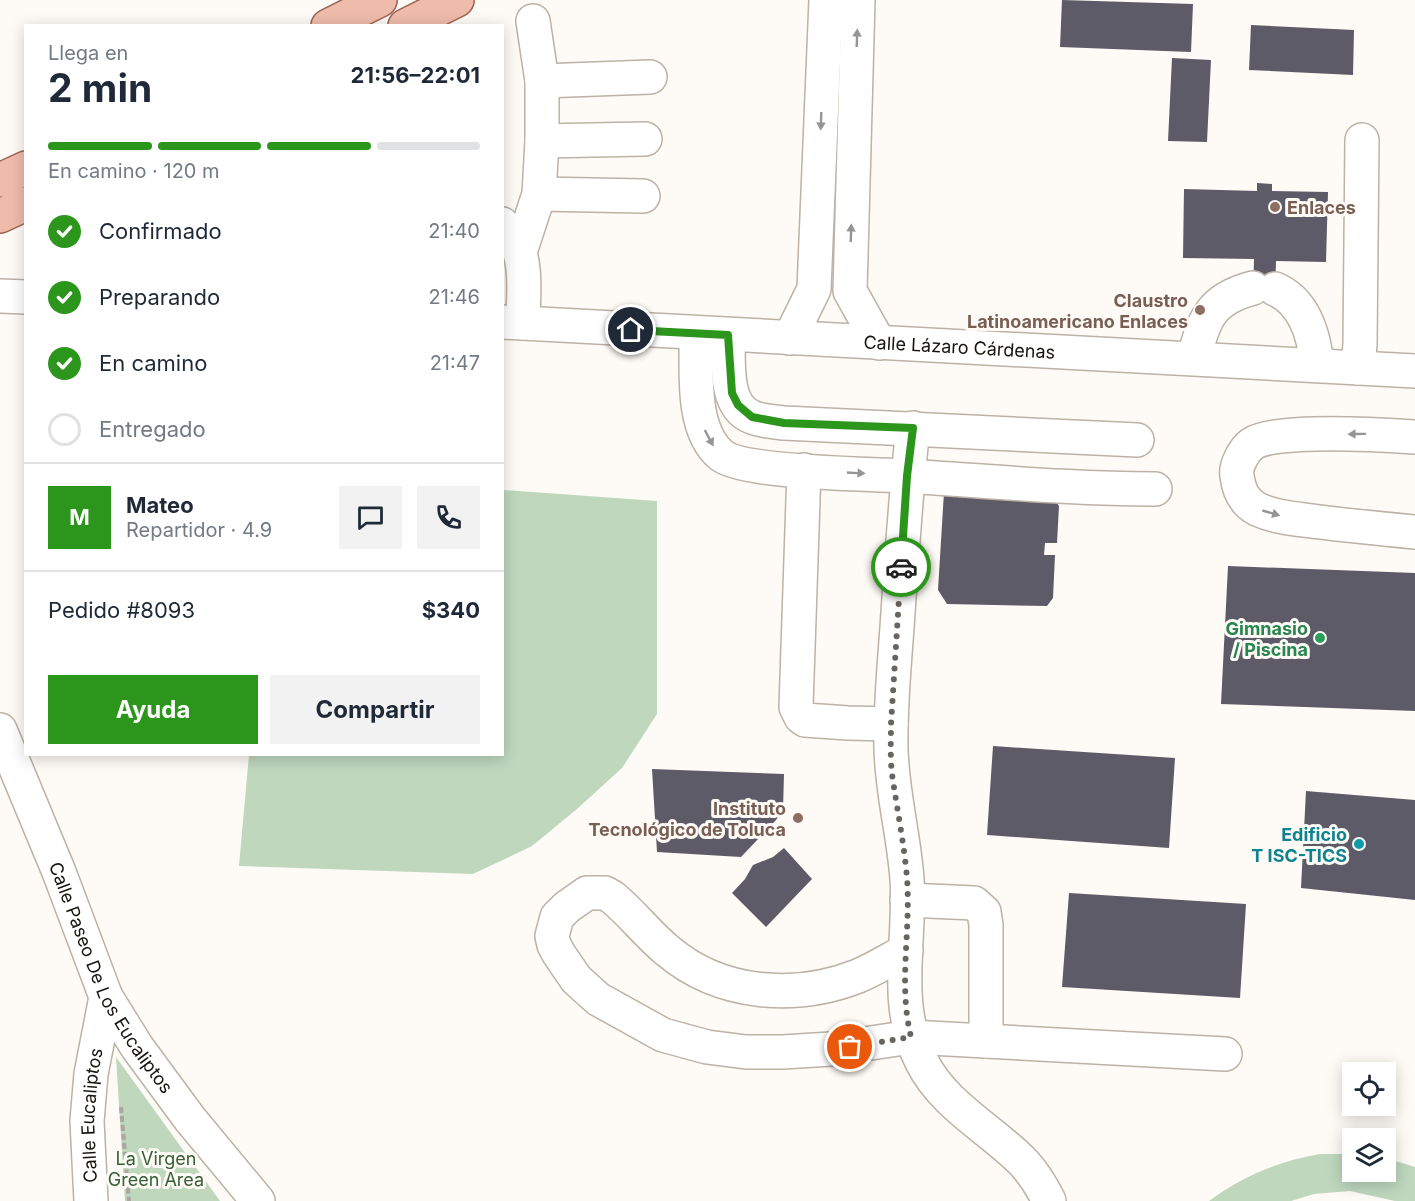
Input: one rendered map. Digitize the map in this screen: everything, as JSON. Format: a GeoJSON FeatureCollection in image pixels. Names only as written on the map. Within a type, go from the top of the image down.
{"type":"FeatureCollection","features":[{"type":"Feature","properties":{"kind":"main road"},"geometry":{"type":"LineString","coordinates":[[332,24],[380,0]]}},
{"type":"Feature","properties":{"kind":"main road"},"geometry":{"type":"LineString","coordinates":[[409,24],[458,0]]}},
{"type":"Feature","properties":{"kind":"main road"},"geometry":{"type":"LineString","coordinates":[[0,180],[24,169]]}},
{"type":"Feature","properties":{"kind":"main road"},"geometry":{"type":"LineString","coordinates":[[0,216],[24,205]]}},
{"type":"Feature","properties":{"kind":"street"},"geometry":{"type":"LineString","coordinates":[[790,338],[814,289],[826,0]]}},
{"type":"Feature","properties":{"kind":"street"},"geometry":{"type":"LineString","coordinates":[[858,0],[849,291],[879,342]]}},
{"type":"Feature","properties":{"kind":"street"},"geometry":{"type":"LineString","coordinates":[[520,252],[529,231],[539,194],[542,141],[542,81],[532,21]]}},
{"type":"Feature","properties":{"kind":"street"},"geometry":{"type":"LineString","coordinates":[[542,81],[650,76]]}},
{"type":"Feature","properties":{"kind":"street"},"geometry":{"type":"LineString","coordinates":[[823,77],[856,79]]}},
{"type":"Feature","properties":{"kind":"street"},"geometry":{"type":"LineString","coordinates":[[542,141],[645,139]]}},
{"type":"Feature","properties":{"kind":"street"},"geometry":{"type":"LineString","coordinates":[[1358,368],[1362,140]]}},
{"type":"Feature","properties":{"kind":"street"},"geometry":{"type":"LineString","coordinates":[[539,194],[643,196]]}},
{"type":"Feature","properties":{"kind":"street"},"geometry":{"type":"LineString","coordinates":[[504,226],[514,239],[520,252],[522,265],[513,323]]}},
{"type":"Feature","properties":{"kind":"street"},"geometry":{"type":"LineString","coordinates":[[1194,358],[1199,337],[1210,313],[1234,293],[1264,288],[1287,294],[1296,303],[1304,316],[1314,342],[1317,365]]}},
{"type":"Feature","properties":{"kind":"street"},"geometry":{"type":"LineString","coordinates":[[0,296],[24,297]]}},
{"type":"Feature","properties":{"kind":"street","name":"Calle Lázaro Cárdenas"},"geometry":{"type":"LineString","coordinates":[[513,323],[1415,371]]}},
{"type":"Feature","properties":{"kind":"street"},"geometry":{"type":"LineString","coordinates":[[712,334],[732,393],[738,405],[752,417],[784,423],[1137,440]]}},
{"type":"Feature","properties":{"kind":"street"},"geometry":{"type":"LineString","coordinates":[[712,334],[697,399],[706,434],[719,454],[729,461],[804,470],[1067,487],[1155,489]]}},
{"type":"Feature","properties":{"kind":"street"},"geometry":{"type":"LineString","coordinates":[[913,428],[907,476],[891,724],[892,771],[907,879],[904,976],[911,1037],[932,1079],[944,1093],[1024,1163],[1037,1179],[1049,1201]]}},
{"type":"Feature","properties":{"kind":"street"},"geometry":{"type":"LineString","coordinates":[[1415,437],[1367,434],[1270,438],[1253,444],[1243,454],[1236,473],[1245,501],[1259,510],[1304,520],[1415,532]]}},
{"type":"Feature","properties":{"kind":"street"},"geometry":{"type":"LineString","coordinates":[[804,470],[796,707],[805,720],[891,724]]}},
{"type":"Feature","properties":{"kind":"street","name":"Calle Paseo De Los Eucaliptos"},"geometry":{"type":"LineString","coordinates":[[0,730],[59,872],[106,997],[137,1047],[190,1119],[258,1201]]}},
{"type":"Feature","properties":{"kind":"street"},"geometry":{"type":"LineString","coordinates":[[906,951],[855,978],[819,987],[787,991],[734,986],[713,980],[695,971],[668,951],[612,897],[596,891],[587,893],[557,916],[552,936],[559,954],[576,979],[598,999],[663,1035],[707,1047],[746,1052],[831,1049],[911,1037],[1225,1054]]}},
{"type":"Feature","properties":{"kind":"street"},"geometry":{"type":"LineString","coordinates":[[907,900],[974,903],[984,912],[986,1041]]}},
{"type":"Feature","properties":{"kind":"street","name":"Calle Eucaliptos"},"geometry":{"type":"LineString","coordinates":[[92,1201],[87,1121],[91,1074],[106,997]]}},
{"type":"Feature","properties":{"kind":"path"},"geometry":{"type":"LineString","coordinates":[[120,1101],[129,1201]]}},
{"type":"Feature","properties":{"kind":"green space"},"geometry":{"type":"Polygon","coordinates":[[[504,490],[657,501],[657,714],[622,768],[577,809],[532,846],[473,874],[239,866],[249,756],[504,756],[504,490]]]}},
{"type":"Feature","properties":{"kind":"green space","name":"La Virgen Green Area"},"geometry":{"type":"Polygon","coordinates":[[[116,1057],[220,1201],[125,1201],[116,1057]]]}},
{"type":"Feature","properties":{"kind":"green space"},"geometry":{"type":"Polygon","coordinates":[[[1320,1154],[1342,1154],[1342,1182],[1396,1182],[1396,1161],[1415,1167],[1415,1201],[1395,1201],[1350,1191],[1314,1194],[1291,1201],[1209,1201],[1248,1177],[1290,1161],[1320,1154]]]}},
{"type":"Feature","properties":{"kind":"building"},"geometry":{"type":"Polygon","coordinates":[[[1062,0],[1193,4],[1191,52],[1060,47],[1062,0]]]}},
{"type":"Feature","properties":{"kind":"building"},"geometry":{"type":"Polygon","coordinates":[[[1251,25],[1354,30],[1353,75],[1249,70],[1251,25]]]}},
{"type":"Feature","properties":{"kind":"building"},"geometry":{"type":"Polygon","coordinates":[[[1172,58],[1211,60],[1207,142],[1168,141],[1172,58]]]}},
{"type":"Feature","properties":{"kind":"building"},"geometry":{"type":"Polygon","coordinates":[[[1257,183],[1272,184],[1272,191],[1328,192],[1326,262],[1276,261],[1275,296],[1253,296],[1254,259],[1183,258],[1184,189],[1257,191],[1257,183]]]}},
{"type":"Feature","properties":{"kind":"building"},"geometry":{"type":"Polygon","coordinates":[[[944,492],[1053,498],[1059,506],[1057,543],[1045,543],[1044,555],[1055,555],[1053,598],[1047,606],[947,604],[938,590],[944,492]]]}},
{"type":"Feature","properties":{"kind":"building","name":"Gimnasio / Piscina"},"geometry":{"type":"Polygon","coordinates":[[[1228,566],[1415,573],[1415,711],[1221,704],[1228,566]]]}},
{"type":"Feature","properties":{"kind":"building"},"geometry":{"type":"Polygon","coordinates":[[[993,746],[1175,758],[1169,848],[987,835],[993,746]]]}},
{"type":"Feature","properties":{"kind":"building"},"geometry":{"type":"Polygon","coordinates":[[[652,769],[784,774],[783,810],[741,857],[657,852],[652,769]]]}},
{"type":"Feature","properties":{"kind":"building","name":"Edificio T ISC-TICS"},"geometry":{"type":"Polygon","coordinates":[[[1306,791],[1415,800],[1415,900],[1301,888],[1306,791]]]}},
{"type":"Feature","properties":{"kind":"building"},"geometry":{"type":"Polygon","coordinates":[[[784,848],[812,879],[766,927],[732,893],[745,879],[753,865],[773,857],[784,848]]]}},
{"type":"Feature","properties":{"kind":"building"},"geometry":{"type":"Polygon","coordinates":[[[1069,893],[1246,904],[1240,998],[1062,987],[1069,893]]]}},
{"type":"Feature","properties":{"kind":"way so far"},"geometry":{"type":"LineString","coordinates":[[850,1047],[911,1037],[905,1007],[904,976],[907,879],[891,748],[901,567]]}},
{"type":"Feature","properties":{"kind":"place","name":"Enlaces"},"geometry":{"type":"Point","coordinates":[1275,207]}},
{"type":"Feature","properties":{"kind":"place","name":"Claustro Latinoamericano Enlaces"},"geometry":{"type":"Point","coordinates":[1200,310]}},
{"type":"Feature","properties":{"kind":"place","name":"Gimnasio / Piscina"},"geometry":{"type":"Point","coordinates":[1320,638]}},
{"type":"Feature","properties":{"kind":"place","name":"Instituto Tecnológico de Toluca"},"geometry":{"type":"Point","coordinates":[798,818]}},
{"type":"Feature","properties":{"kind":"place","name":"Edificio T ISC-TICS"},"geometry":{"type":"Point","coordinates":[1359,844]}},
{"type":"Feature","properties":{"kind":"route"},"geometry":{"type":"LineString","coordinates":[[631,330],[728,335],[732,393],[744,413],[752,417],[784,423],[913,428],[907,476],[901,567]]}}]}
